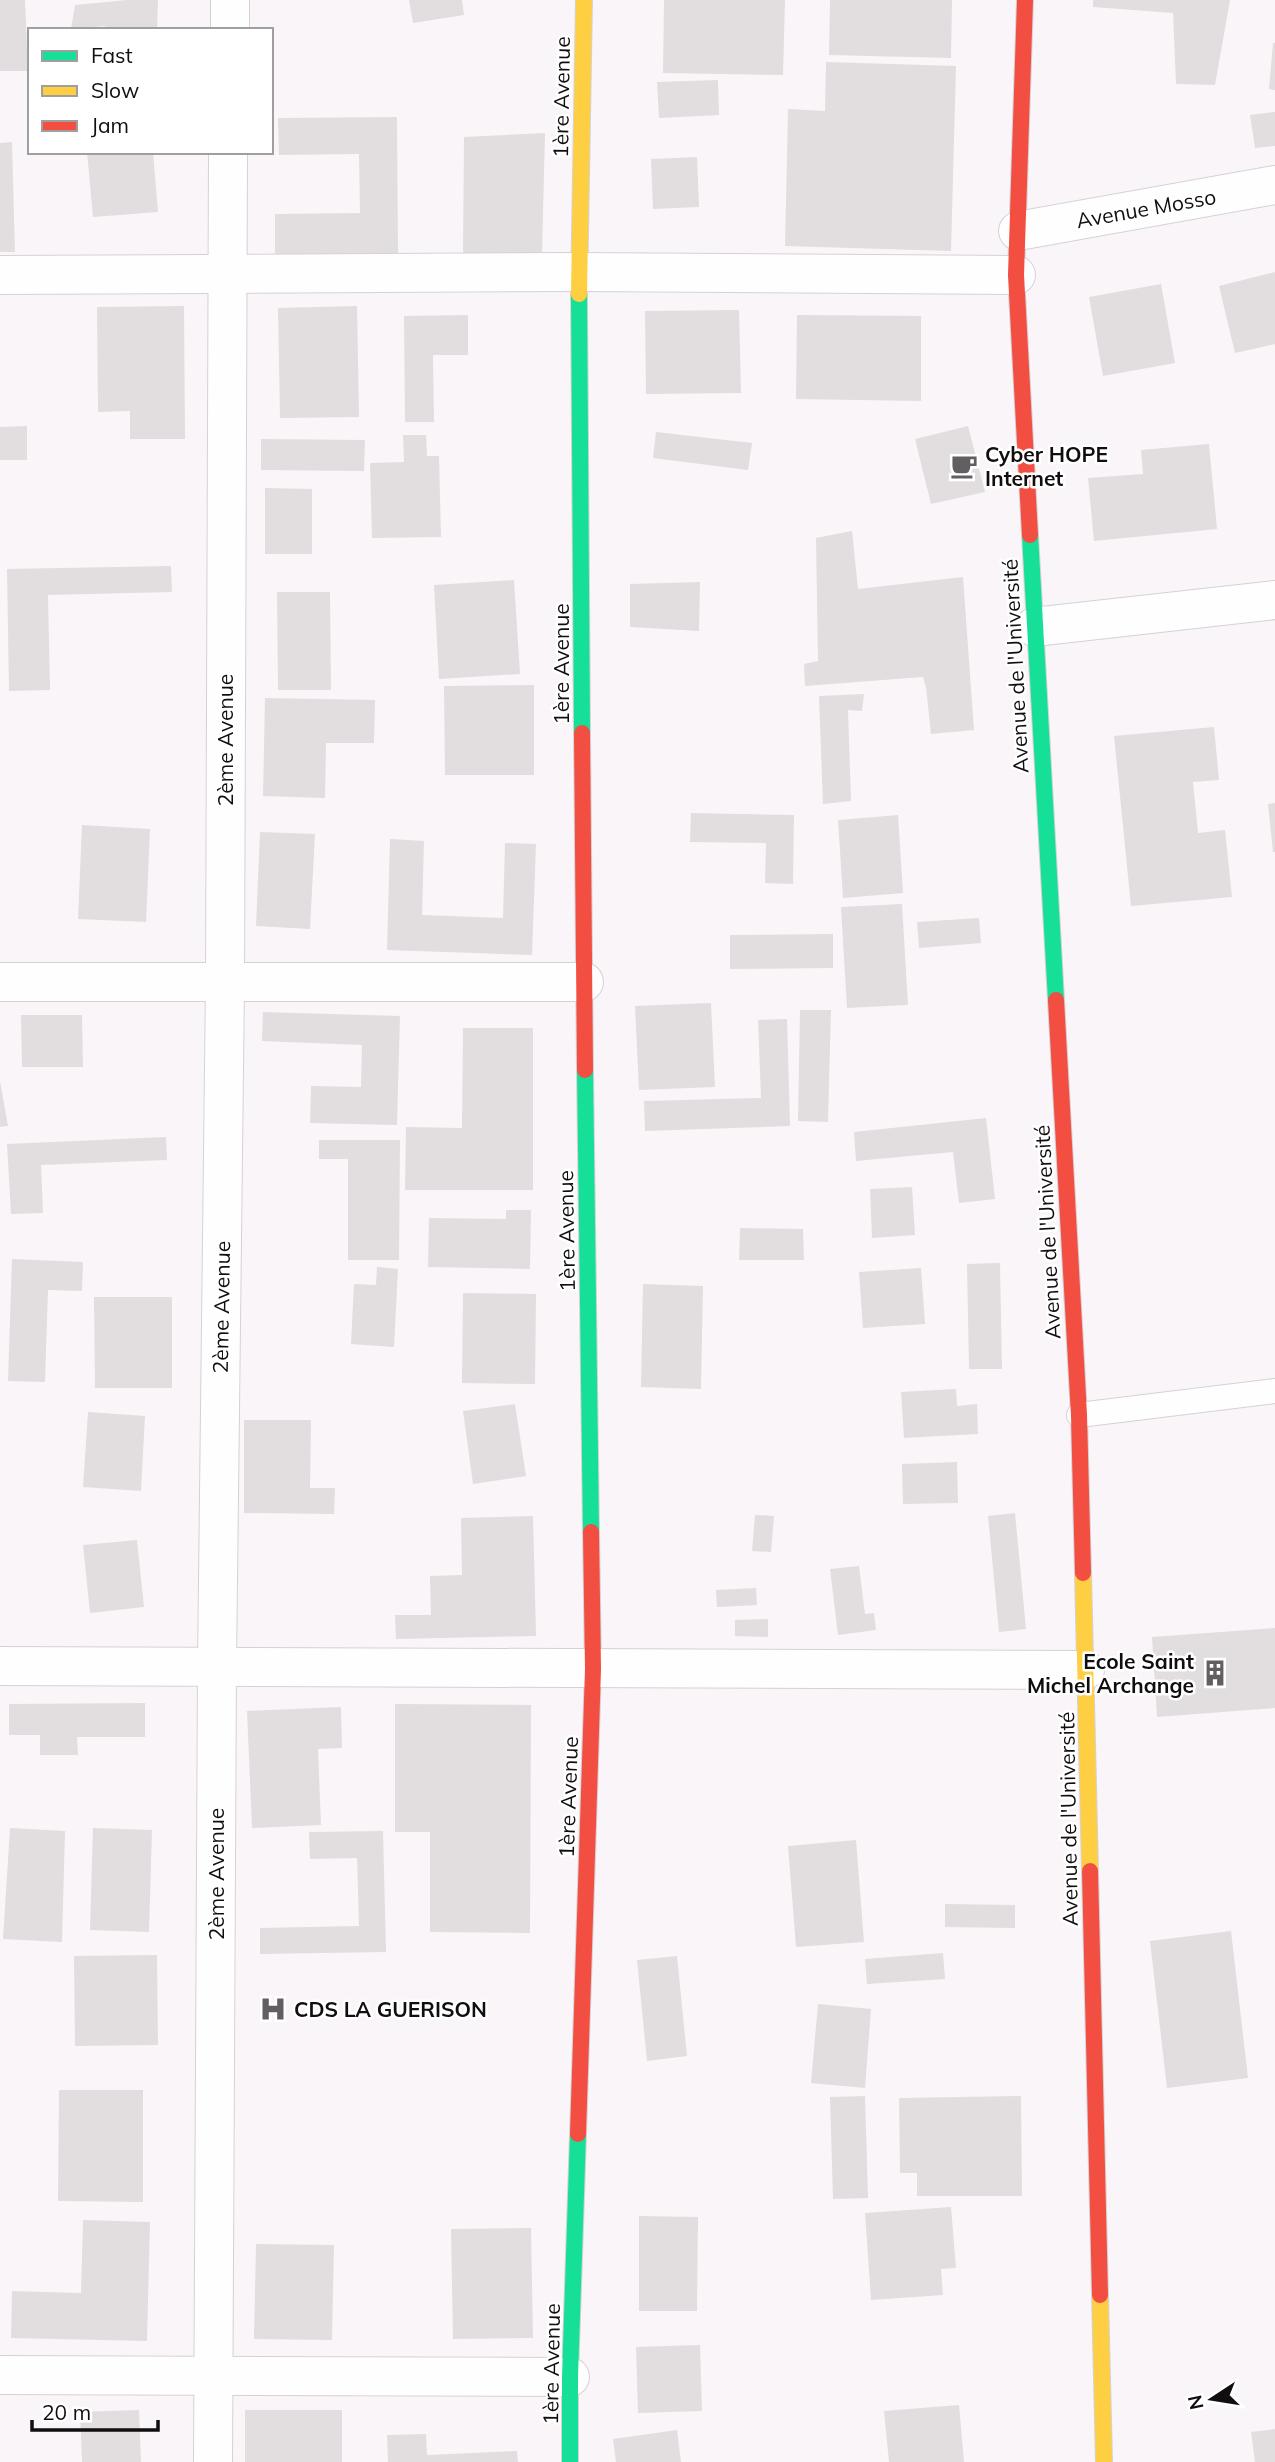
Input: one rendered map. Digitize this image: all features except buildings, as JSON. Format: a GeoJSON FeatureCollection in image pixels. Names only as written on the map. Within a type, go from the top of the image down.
{"type":"FeatureCollection","features":[{"type":"Feature","properties":{"kind":"street"},"geometry":{"type":"LineString","coordinates":[[230,0],[230,28]]}},
{"type":"Feature","properties":{"kind":"street","name":"1ère Avenue"},"geometry":{"type":"LineString","coordinates":[[570,2462],[570,2377],[593,1670],[584,982],[579,272],[584,0]]}},
{"type":"Feature","properties":{"kind":"street","name":"Avenue de l'Université"},"geometry":{"type":"LineString","coordinates":[[1025,0],[1016,275],[1079,1415],[1104,2462]]}},
{"type":"Feature","properties":{"kind":"street","name":"2ème Avenue"},"geometry":{"type":"LineString","coordinates":[[213,2462],[217,1666],[225,983],[228,154]]}},
{"type":"Feature","properties":{"kind":"street","name":"Avenue Mosso"},"geometry":{"type":"LineString","coordinates":[[1018,231],[1275,185]]}},
{"type":"Feature","properties":{"kind":"street"},"geometry":{"type":"LineString","coordinates":[[0,275],[579,272],[1016,275]]}},
{"type":"Feature","properties":{"kind":"street"},"geometry":{"type":"LineString","coordinates":[[1034,627],[1275,600]]}},
{"type":"Feature","properties":{"kind":"street"},"geometry":{"type":"LineString","coordinates":[[0,982],[584,982]]}},
{"type":"Feature","properties":{"kind":"street"},"geometry":{"type":"LineString","coordinates":[[0,1666],[1085,1670]]}},
{"type":"Feature","properties":{"kind":"street"},"geometry":{"type":"LineString","coordinates":[[0,2375],[570,2377]]}},
{"type":"Feature","properties":{"kind":"lane"},"geometry":{"type":"LineString","coordinates":[[1079,1415],[1275,1391]]}},
{"type":"Feature","properties":{"kind":"traffic: fast"},"geometry":{"type":"LineString","coordinates":[[579,294],[582,733]]}},
{"type":"Feature","properties":{"kind":"traffic: fast"},"geometry":{"type":"LineString","coordinates":[[1030,535],[1056,1000]]}},
{"type":"Feature","properties":{"kind":"traffic: fast"},"geometry":{"type":"LineString","coordinates":[[585,1070],[591,1532]]}},
{"type":"Feature","properties":{"kind":"traffic: fast"},"geometry":{"type":"LineString","coordinates":[[570,2462],[578,2134]]}},
{"type":"Feature","properties":{"kind":"traffic: slow"},"geometry":{"type":"LineString","coordinates":[[579,294],[584,0]]}},
{"type":"Feature","properties":{"kind":"traffic: slow"},"geometry":{"type":"LineString","coordinates":[[1083,1573],[1090,1871]]}},
{"type":"Feature","properties":{"kind":"traffic: slow"},"geometry":{"type":"LineString","coordinates":[[1100,2295],[1104,2462]]}},
{"type":"Feature","properties":{"kind":"traffic: jam"},"geometry":{"type":"LineString","coordinates":[[1025,0],[1016,275],[1030,535]]}},
{"type":"Feature","properties":{"kind":"traffic: jam"},"geometry":{"type":"LineString","coordinates":[[582,733],[585,1070]]}},
{"type":"Feature","properties":{"kind":"traffic: jam"},"geometry":{"type":"LineString","coordinates":[[1056,1000],[1079,1415],[1083,1573]]}},
{"type":"Feature","properties":{"kind":"traffic: jam"},"geometry":{"type":"LineString","coordinates":[[578,2134],[593,1669],[591,1532]]}},
{"type":"Feature","properties":{"kind":"traffic: jam"},"geometry":{"type":"LineString","coordinates":[[1090,1871],[1100,2295]]}},
{"type":"Feature","properties":{"kind":"place","name":"Cyber HOPE Internet"},"geometry":{"type":"Point","coordinates":[964,466]}},
{"type":"Feature","properties":{"kind":"place","name":"Ecole Saint Michel Archange"},"geometry":{"type":"Point","coordinates":[1215,1673]}},
{"type":"Feature","properties":{"kind":"place","name":"CDS LA GUERISON"},"geometry":{"type":"Point","coordinates":[273,2009]}}]}
